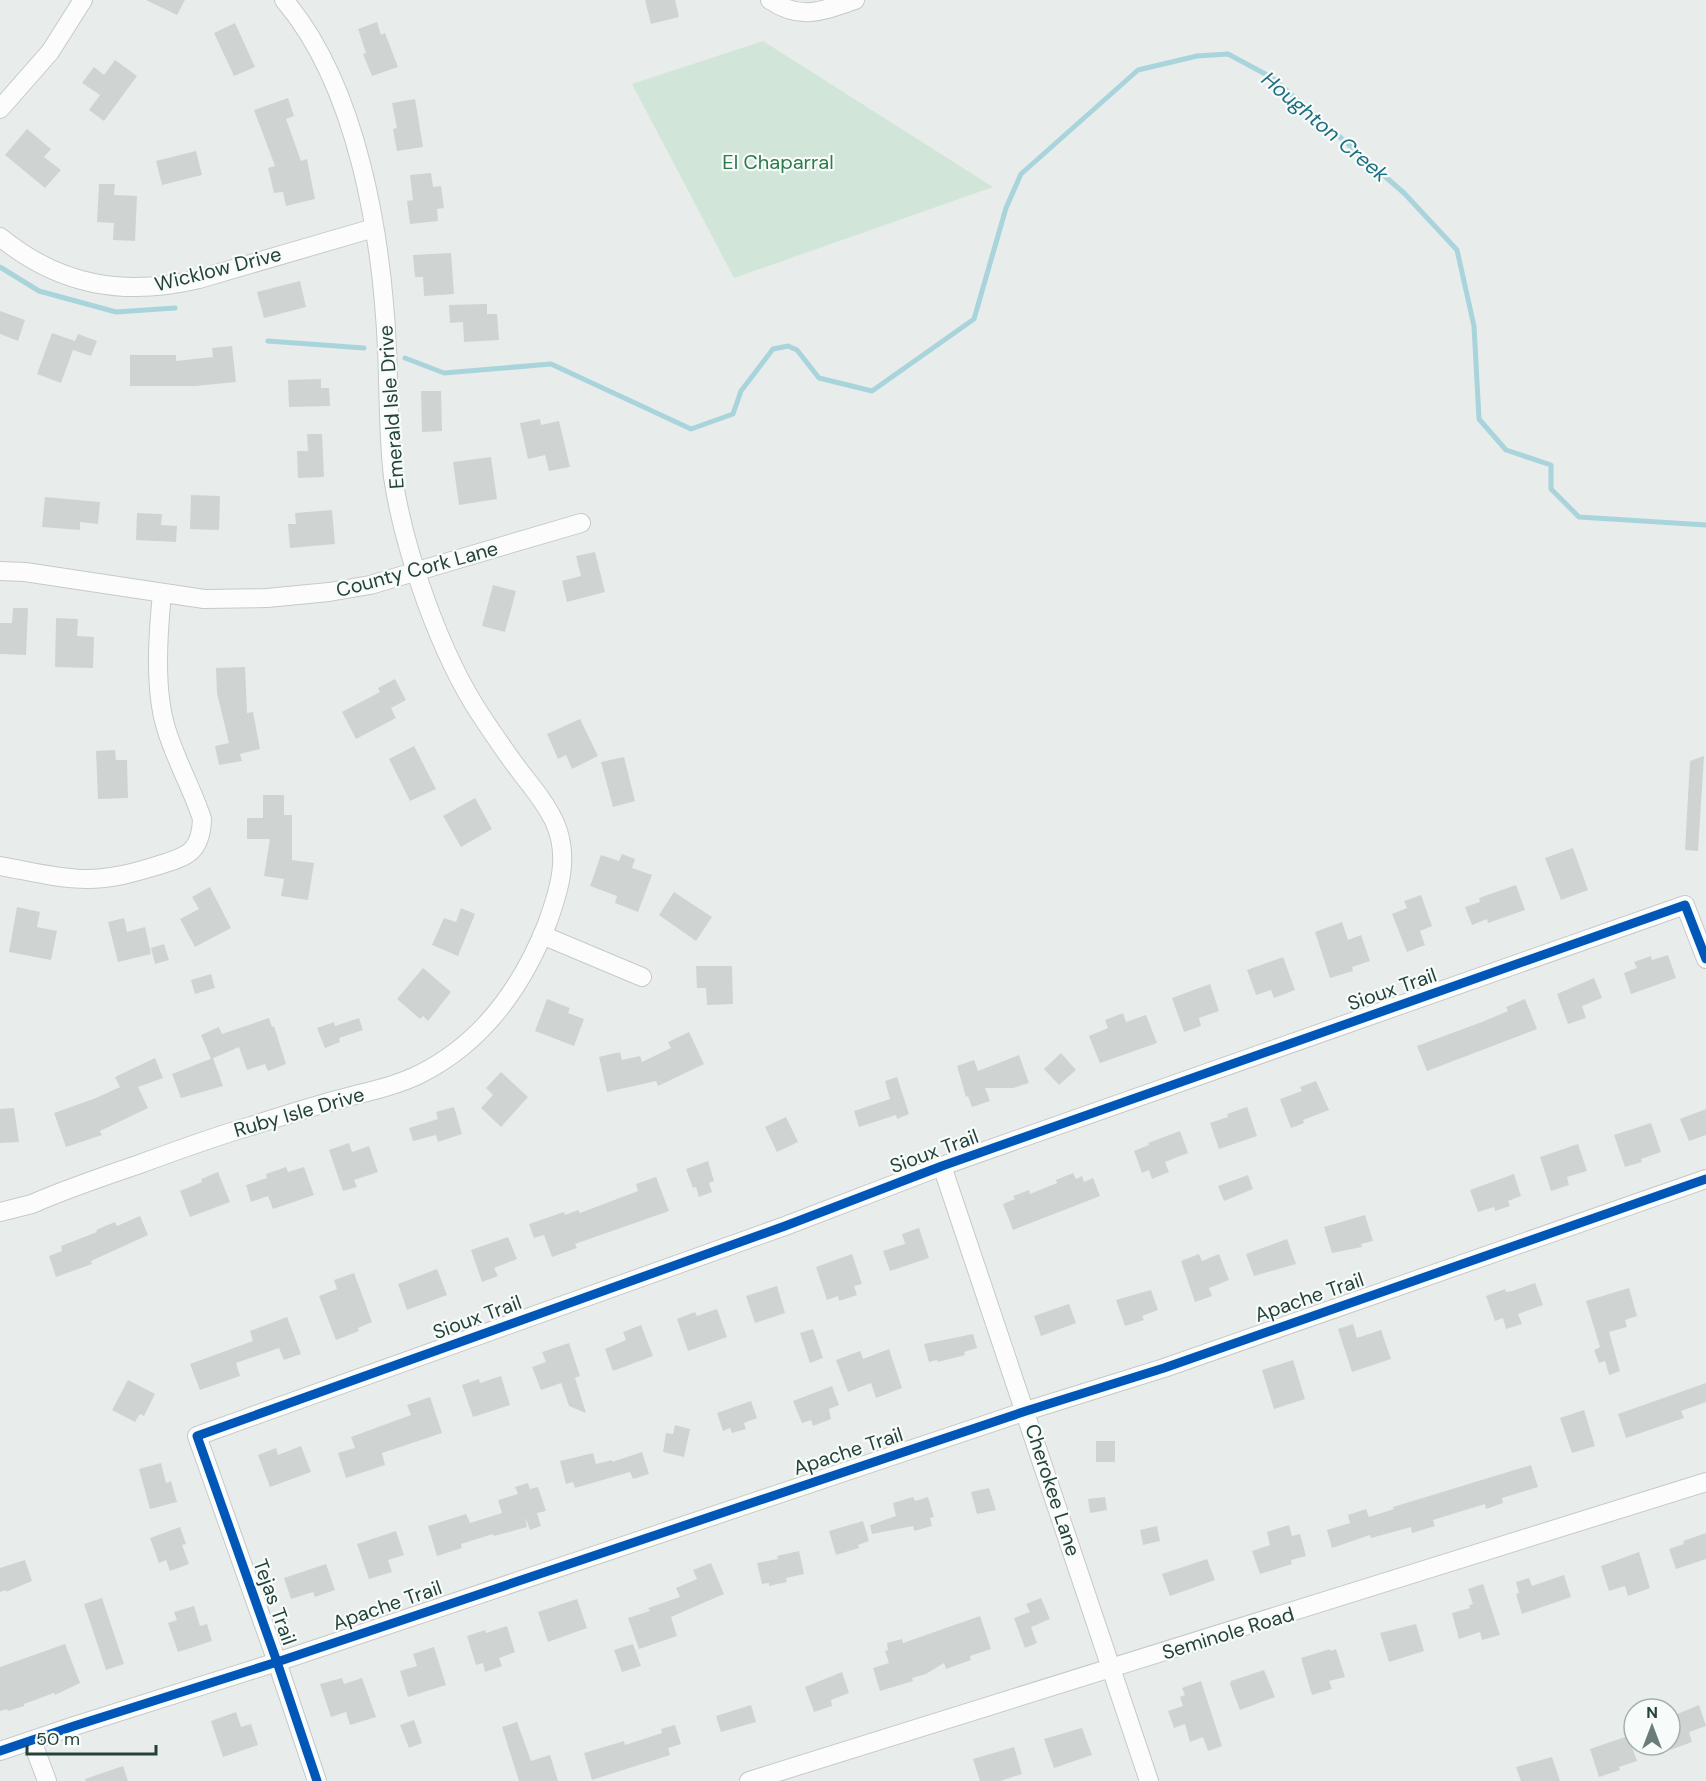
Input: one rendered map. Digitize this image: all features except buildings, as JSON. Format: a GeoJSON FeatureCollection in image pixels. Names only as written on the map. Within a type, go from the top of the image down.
{"type":"FeatureCollection","features":[{"type":"Feature","properties":{"kind":"street"},"geometry":{"type":"LineString","coordinates":[[0,109],[50,52],[83,0]]}},
{"type":"Feature","properties":{"kind":"street","name":"Emerald Isle Drive"},"geometry":{"type":"LineString","coordinates":[[284,0],[305,27],[332,78],[356,147],[374,228],[387,345],[390,438],[394,479],[417,571],[438,631],[461,682],[479,714],[548,808],[558,828],[563,858],[561,881],[542,935]]}},
{"type":"Feature","properties":{"kind":"street"},"geometry":{"type":"LineString","coordinates":[[770,0],[781,8],[804,13],[822,12],[855,0]]}},
{"type":"Feature","properties":{"kind":"street","name":"Wicklow Drive"},"geometry":{"type":"LineString","coordinates":[[0,237],[46,268],[67,276],[111,286],[133,288],[177,284],[374,228]]}},
{"type":"Feature","properties":{"kind":"street","name":"County Cork Lane"},"geometry":{"type":"LineString","coordinates":[[0,571],[204,599],[267,598],[329,592],[370,585],[581,523]]}},
{"type":"Feature","properties":{"kind":"street"},"geometry":{"type":"LineString","coordinates":[[0,866],[68,877],[107,878],[126,875],[184,857],[197,844],[202,832],[202,819],[165,727],[158,664],[162,593]]}},
{"type":"Feature","properties":{"kind":"street","name":"Sioux Trail"},"geometry":{"type":"LineString","coordinates":[[197,1436],[785,1226],[942,1166],[1684,905],[1706,959]]}},
{"type":"Feature","properties":{"kind":"street"},"geometry":{"type":"LineString","coordinates":[[542,935],[642,977]]}},
{"type":"Feature","properties":{"kind":"street","name":"Ruby Isle Drive"},"geometry":{"type":"LineString","coordinates":[[0,1212],[32,1204],[232,1131],[381,1089],[420,1074],[457,1051],[488,1023],[514,989],[542,935]]}},
{"type":"Feature","properties":{"kind":"street","name":"Cherokee Lane"},"geometry":{"type":"LineString","coordinates":[[942,1166],[1149,1781]]}},
{"type":"Feature","properties":{"kind":"street","name":"Apache Trail"},"geometry":{"type":"LineString","coordinates":[[0,1751],[74,1725],[277,1662],[1026,1411],[1164,1368],[1706,1179]]}},
{"type":"Feature","properties":{"kind":"street","name":"Tejas Trail"},"geometry":{"type":"LineString","coordinates":[[197,1436],[277,1662],[316,1781]]}},
{"type":"Feature","properties":{"kind":"street","name":"Seminole Road"},"geometry":{"type":"LineString","coordinates":[[749,1781],[1706,1482]]}},
{"type":"Feature","properties":{"kind":"street"},"geometry":{"type":"LineString","coordinates":[[32,1741],[47,1781]]}},
{"type":"Feature","properties":{"kind":"green space","name":"El Chaparral"},"geometry":{"type":"Polygon","coordinates":[[[763,41],[993,187],[734,278],[632,84],[763,41]]]}},
{"type":"Feature","properties":{"kind":"waterway","name":"Houghton Creek"},"geometry":{"type":"LineString","coordinates":[[405,358],[444,373],[551,364],[691,429],[733,414],[741,391],[773,349],[788,346],[797,350],[819,378],[872,391],[974,319],[1006,208],[1021,174],[1138,70],[1197,56],[1228,54],[1271,77],[1404,193],[1457,250],[1474,326],[1479,419],[1506,450],[1551,465],[1551,489],[1579,517],[1706,525]]}},
{"type":"Feature","properties":{"kind":"waterway"},"geometry":{"type":"LineString","coordinates":[[0,267],[39,291],[116,312],[175,308]]}},
{"type":"Feature","properties":{"kind":"waterway"},"geometry":{"type":"LineString","coordinates":[[268,341],[364,348]]}},
{"type":"Feature","properties":{"kind":"cycle path"},"geometry":{"type":"LineString","coordinates":[[317,1781],[197,1436],[785,1226],[942,1166],[1685,905],[1706,959]]}},
{"type":"Feature","properties":{"kind":"cycle path"},"geometry":{"type":"LineString","coordinates":[[0,1751],[277,1662],[1026,1411],[1164,1368],[1706,1179]]}}]}
